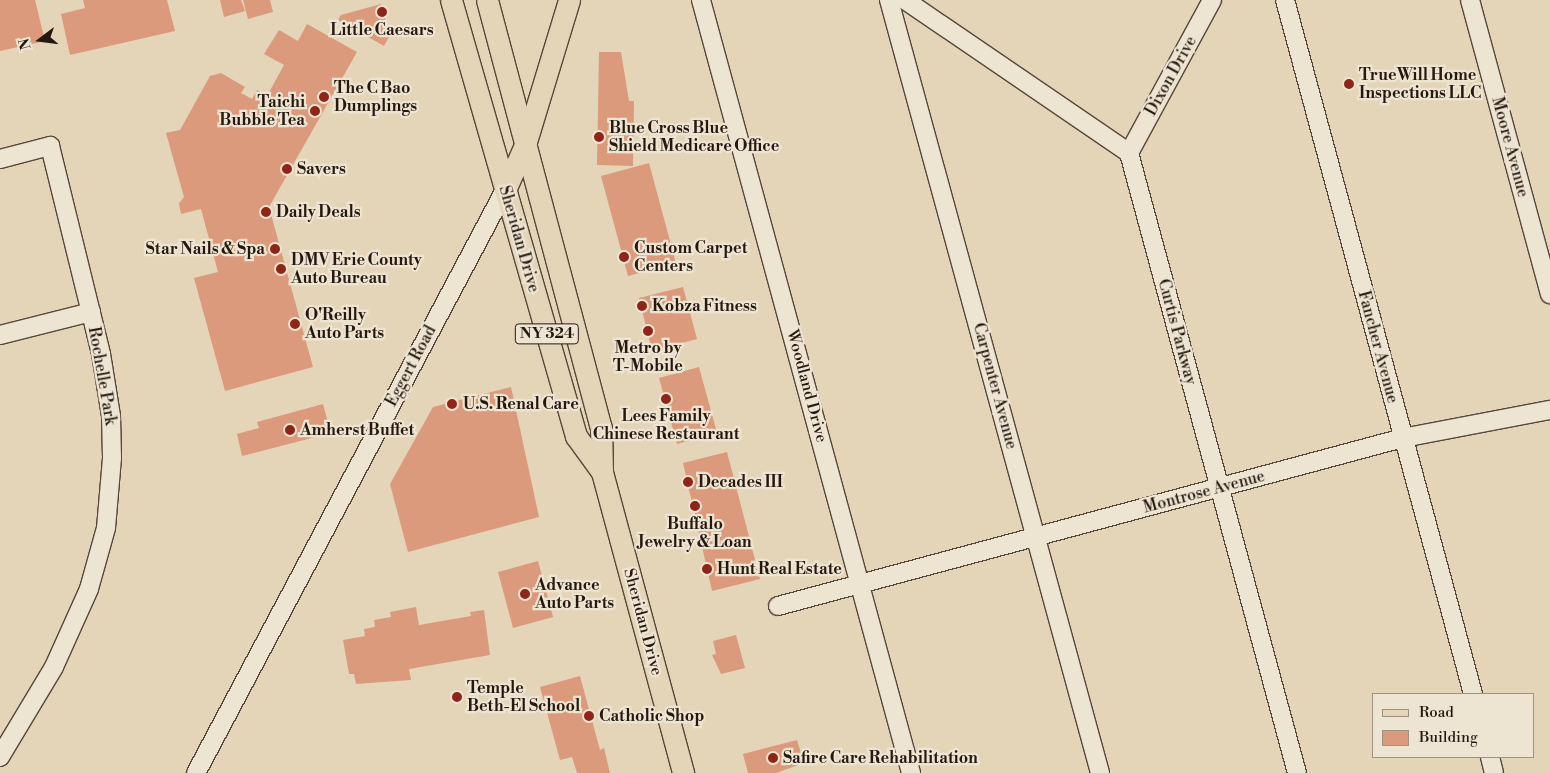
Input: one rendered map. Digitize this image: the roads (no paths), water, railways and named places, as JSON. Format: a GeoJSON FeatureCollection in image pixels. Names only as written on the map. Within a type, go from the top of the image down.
{"type":"FeatureCollection","features":[{"type":"Feature","properties":{"kind":"main road","name":"Sheridan Drive"},"geometry":{"type":"LineString","coordinates":[[451,0],[576,436],[602,472]]}},
{"type":"Feature","properties":{"kind":"main road","name":"Sheridan Drive"},"geometry":{"type":"LineString","coordinates":[[487,0],[601,428],[602,472],[683,773]]}},
{"type":"Feature","properties":{"kind":"main road","name":"Eggert Road"},"geometry":{"type":"LineString","coordinates":[[505,190],[526,145],[569,0]]}},
{"type":"Feature","properties":{"kind":"street","name":"Woodland Drive"},"geometry":{"type":"LineString","coordinates":[[701,0],[911,773]]}},
{"type":"Feature","properties":{"kind":"street","name":"Carpenter Avenue"},"geometry":{"type":"LineString","coordinates":[[889,0],[1100,773]]}},
{"type":"Feature","properties":{"kind":"street"},"geometry":{"type":"LineString","coordinates":[[904,0],[1129,152]]}},
{"type":"Feature","properties":{"kind":"street","name":"Dixon Drive"},"geometry":{"type":"LineString","coordinates":[[1129,152],[1212,0]]}},
{"type":"Feature","properties":{"kind":"street","name":"Fancher Avenue"},"geometry":{"type":"LineString","coordinates":[[1285,0],[1473,693]]}},
{"type":"Feature","properties":{"kind":"street","name":"Moore Avenue"},"geometry":{"type":"LineString","coordinates":[[1470,0],[1550,294]]}},
{"type":"Feature","properties":{"kind":"street","name":"Rochelle Park"},"geometry":{"type":"LineString","coordinates":[[0,159],[50,146],[91,312],[111,416],[106,528],[72,633],[0,757]]}},
{"type":"Feature","properties":{"kind":"street","name":"Curtis Parkway"},"geometry":{"type":"LineString","coordinates":[[1129,152],[1297,773]]}},
{"type":"Feature","properties":{"kind":"street","name":"Eggert Road"},"geometry":{"type":"LineString","coordinates":[[196,773],[505,190]]}},
{"type":"Feature","properties":{"kind":"street"},"geometry":{"type":"LineString","coordinates":[[0,335],[91,312]]}},
{"type":"Feature","properties":{"kind":"street","name":"Montrose Avenue"},"geometry":{"type":"LineString","coordinates":[[778,606],[1403,438],[1550,410]]}},
{"type":"Feature","properties":{"kind":"street"},"geometry":{"type":"LineString","coordinates":[[1490,758],[1494,773]]}},
{"type":"Feature","properties":{"kind":"place","name":"Little Caesars"},"geometry":{"type":"Point","coordinates":[382,12]}},
{"type":"Feature","properties":{"kind":"place","name":"TrueWill Home Inspections LLC"},"geometry":{"type":"Point","coordinates":[1349,84]}},
{"type":"Feature","properties":{"kind":"place","name":"The C Bao Dumplings"},"geometry":{"type":"Point","coordinates":[324,97]}},
{"type":"Feature","properties":{"kind":"place","name":"Taichi Bubble Tea"},"geometry":{"type":"Point","coordinates":[315,111]}},
{"type":"Feature","properties":{"kind":"place","name":"Blue Cross Blue Shield Medicare Office"},"geometry":{"type":"Point","coordinates":[599,137]}},
{"type":"Feature","properties":{"kind":"place","name":"Savers"},"geometry":{"type":"Point","coordinates":[287,169]}},
{"type":"Feature","properties":{"kind":"place","name":"Daily Deals"},"geometry":{"type":"Point","coordinates":[266,212]}},
{"type":"Feature","properties":{"kind":"place","name":"Star Nails & Spa"},"geometry":{"type":"Point","coordinates":[275,249]}},
{"type":"Feature","properties":{"kind":"place","name":"Custom Carpet Centers"},"geometry":{"type":"Point","coordinates":[624,257]}},
{"type":"Feature","properties":{"kind":"place","name":"DMV Erie County Auto Bureau"},"geometry":{"type":"Point","coordinates":[281,269]}},
{"type":"Feature","properties":{"kind":"place","name":"Kobza Fitness"},"geometry":{"type":"Point","coordinates":[642,306]}},
{"type":"Feature","properties":{"kind":"place","name":"O'Reilly Auto Parts"},"geometry":{"type":"Point","coordinates":[295,324]}},
{"type":"Feature","properties":{"kind":"place","name":"Metro by T-Mobile"},"geometry":{"type":"Point","coordinates":[648,331]}},
{"type":"Feature","properties":{"kind":"place","name":"Lees Family Chinese Restaurant"},"geometry":{"type":"Point","coordinates":[666,399]}},
{"type":"Feature","properties":{"kind":"place","name":"U.S. Renal Care"},"geometry":{"type":"Point","coordinates":[452,404]}},
{"type":"Feature","properties":{"kind":"place","name":"Amherst Buffet"},"geometry":{"type":"Point","coordinates":[290,430]}},
{"type":"Feature","properties":{"kind":"place","name":"Decades III"},"geometry":{"type":"Point","coordinates":[688,482]}},
{"type":"Feature","properties":{"kind":"place","name":"Buffalo Jewelry & Loan"},"geometry":{"type":"Point","coordinates":[695,506]}},
{"type":"Feature","properties":{"kind":"place","name":"Hunt Real Estate"},"geometry":{"type":"Point","coordinates":[707,569]}},
{"type":"Feature","properties":{"kind":"place","name":"Advance Auto Parts"},"geometry":{"type":"Point","coordinates":[525,594]}},
{"type":"Feature","properties":{"kind":"place","name":"Temple Beth-El School"},"geometry":{"type":"Point","coordinates":[457,697]}},
{"type":"Feature","properties":{"kind":"place","name":"Catholic Shop"},"geometry":{"type":"Point","coordinates":[589,716]}},
{"type":"Feature","properties":{"kind":"place","name":"Safire Care Rehabilitation"},"geometry":{"type":"Point","coordinates":[773,758]}}]}
